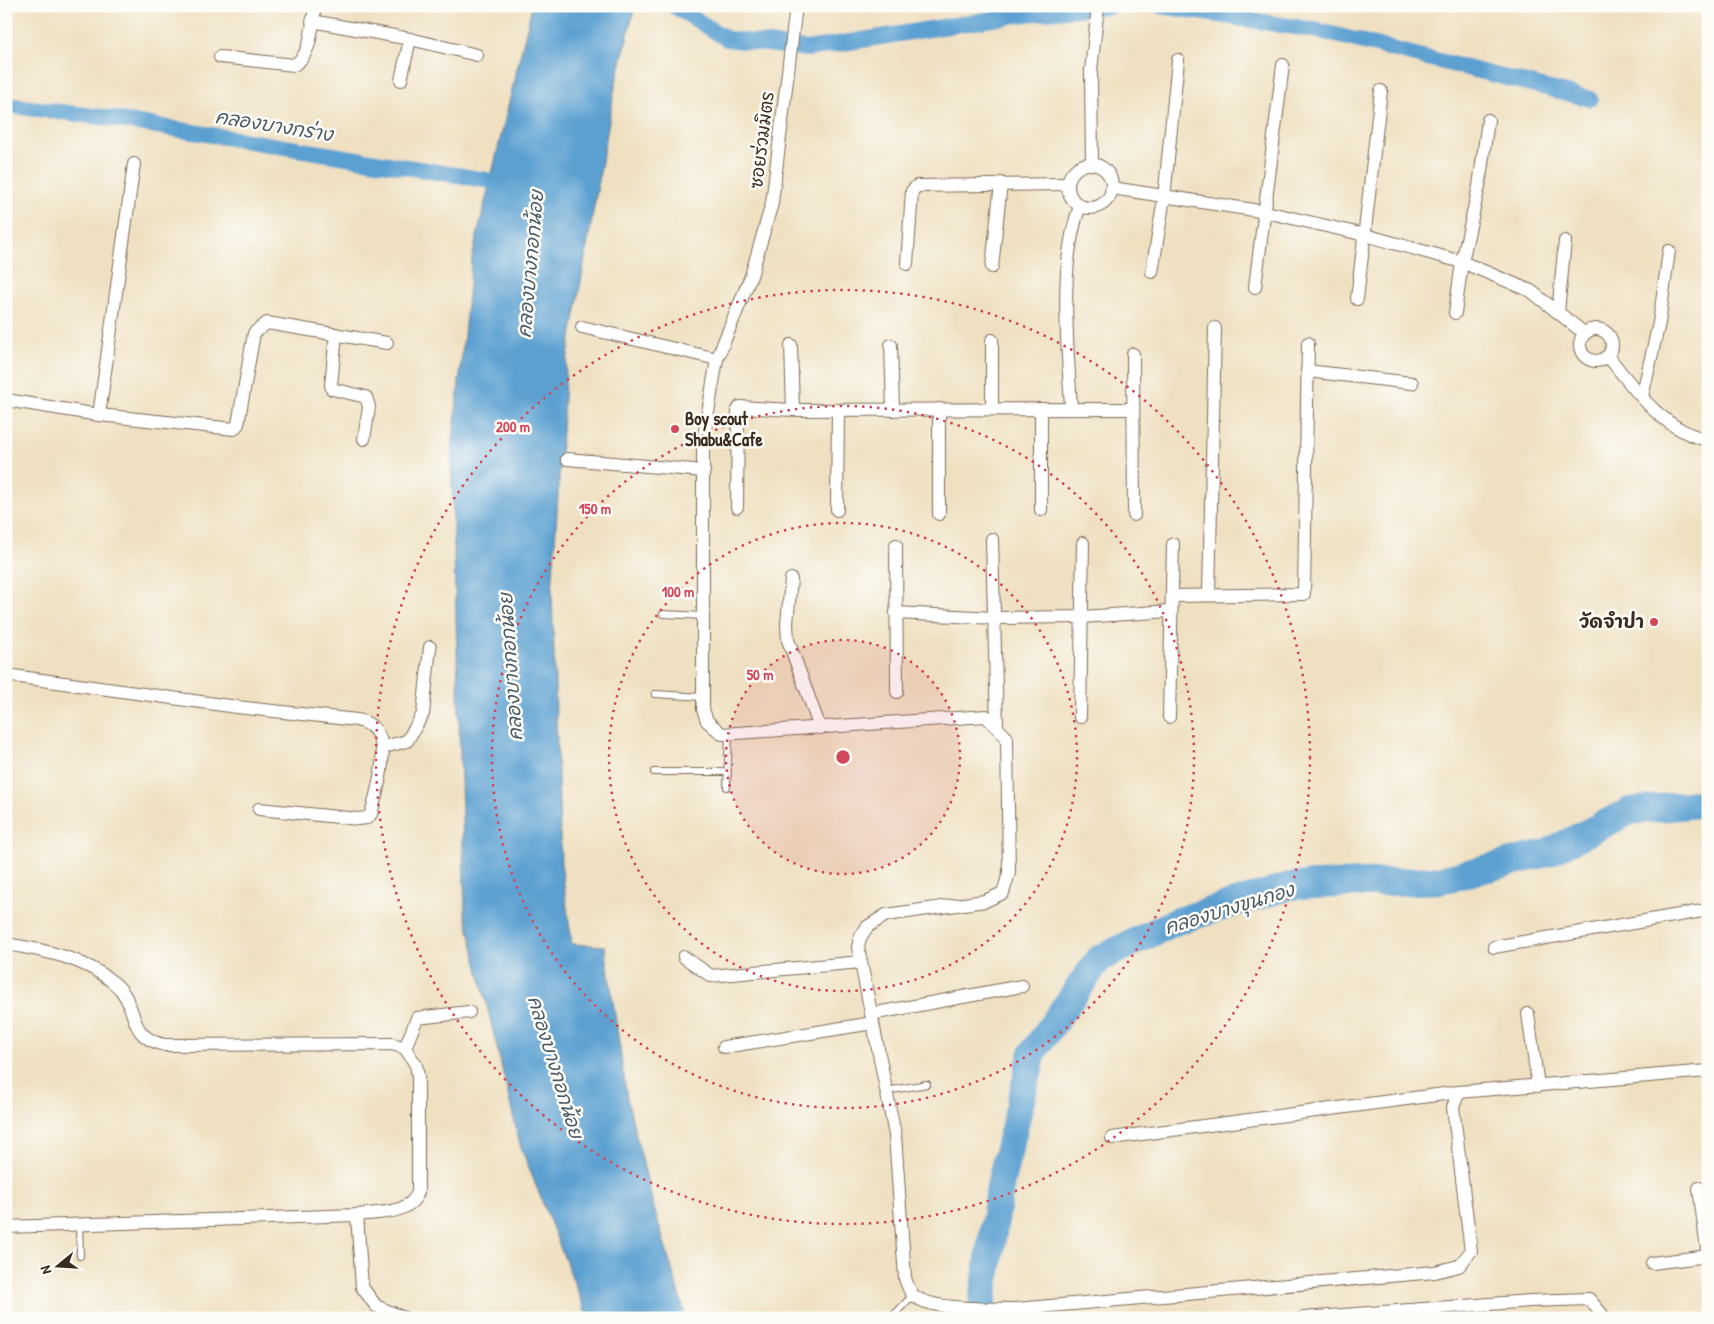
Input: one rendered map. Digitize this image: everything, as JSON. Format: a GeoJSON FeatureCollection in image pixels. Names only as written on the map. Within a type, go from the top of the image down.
{"type":"FeatureCollection","features":[{"type":"Feature","properties":{"kind":"street"},"geometry":{"type":"LineString","coordinates":[[220,57],[294,65],[299,62],[306,50],[315,6]]}},
{"type":"Feature","properties":{"kind":"street"},"geometry":{"type":"LineString","coordinates":[[1092,164],[1091,71],[1098,6]]}},
{"type":"Feature","properties":{"kind":"street","name":"ซอยร่วมมิตร"},"geometry":{"type":"LineString","coordinates":[[729,734],[722,734],[707,721],[703,709],[703,442],[717,359],[751,276],[772,203],[795,12]]}},
{"type":"Feature","properties":{"kind":"street"},"geometry":{"type":"LineString","coordinates":[[312,22],[410,38],[476,55]]}},
{"type":"Feature","properties":{"kind":"street"},"geometry":{"type":"LineString","coordinates":[[401,80],[410,38]]}},
{"type":"Feature","properties":{"kind":"street"},"geometry":{"type":"LineString","coordinates":[[1152,272],[1164,198],[1178,60]]}},
{"type":"Feature","properties":{"kind":"street"},"geometry":{"type":"LineString","coordinates":[[1255,288],[1284,65]]}},
{"type":"Feature","properties":{"kind":"street"},"geometry":{"type":"LineString","coordinates":[[1356,299],[1381,91]]}},
{"type":"Feature","properties":{"kind":"street"},"geometry":{"type":"LineString","coordinates":[[1455,313],[1462,262],[1479,186],[1488,120]]}},
{"type":"Feature","properties":{"kind":"street"},"geometry":{"type":"LineString","coordinates":[[100,415],[134,164]]}},
{"type":"Feature","properties":{"kind":"street"},"geometry":{"type":"LineString","coordinates":[[1092,164],[1101,166],[1107,172],[1112,188],[1104,204],[1097,208],[1088,209],[1080,206],[1073,200],[1068,184],[1076,169],[1092,164]]}},
{"type":"Feature","properties":{"kind":"street"},"geometry":{"type":"LineString","coordinates":[[992,267],[1001,184]]}},
{"type":"Feature","properties":{"kind":"street"},"geometry":{"type":"LineString","coordinates":[[907,264],[912,191],[917,186],[1068,184]]}},
{"type":"Feature","properties":{"kind":"street"},"geometry":{"type":"LineString","coordinates":[[1112,188],[1164,198],[1266,212],[1365,235],[1462,262],[1531,291],[1584,333]]}},
{"type":"Feature","properties":{"kind":"street"},"geometry":{"type":"LineString","coordinates":[[1071,409],[1068,252],[1071,229],[1080,206]]}},
{"type":"Feature","properties":{"kind":"street"},"geometry":{"type":"LineString","coordinates":[[1558,312],[1564,241]]}},
{"type":"Feature","properties":{"kind":"street"},"geometry":{"type":"LineString","coordinates":[[1642,397],[1659,323],[1669,251]]}},
{"type":"Feature","properties":{"kind":"street"},"geometry":{"type":"LineString","coordinates":[[6,400],[100,415],[234,429],[238,424],[256,330],[270,322],[387,343]]}},
{"type":"Feature","properties":{"kind":"street"},"geometry":{"type":"LineString","coordinates":[[582,327],[717,359]]}},
{"type":"Feature","properties":{"kind":"street"},"geometry":{"type":"LineString","coordinates":[[1209,595],[1215,328]]}},
{"type":"Feature","properties":{"kind":"street"},"geometry":{"type":"LineString","coordinates":[[1596,328],[1607,333],[1612,344],[1608,356],[1596,361],[1584,356],[1580,345],[1584,333],[1596,328]]}},
{"type":"Feature","properties":{"kind":"street"},"geometry":{"type":"LineString","coordinates":[[336,334],[332,389],[366,397],[369,407],[364,439]]}},
{"type":"Feature","properties":{"kind":"street"},"geometry":{"type":"LineString","coordinates":[[992,340],[992,409]]}},
{"type":"Feature","properties":{"kind":"street"},"geometry":{"type":"LineString","coordinates":[[1172,596],[1304,594],[1308,343]]}},
{"type":"Feature","properties":{"kind":"street"},"geometry":{"type":"LineString","coordinates":[[791,345],[792,410]]}},
{"type":"Feature","properties":{"kind":"street"},"geometry":{"type":"LineString","coordinates":[[892,345],[893,410]]}},
{"type":"Feature","properties":{"kind":"street"},"geometry":{"type":"LineString","coordinates":[[1133,354],[1134,514]]}},
{"type":"Feature","properties":{"kind":"street"},"geometry":{"type":"LineString","coordinates":[[1608,356],[1642,397],[1677,430],[1708,440]]}},
{"type":"Feature","properties":{"kind":"street"},"geometry":{"type":"LineString","coordinates":[[1307,372],[1412,383]]}},
{"type":"Feature","properties":{"kind":"street"},"geometry":{"type":"LineString","coordinates":[[737,507],[738,408],[792,410],[1133,409]]}},
{"type":"Feature","properties":{"kind":"street"},"geometry":{"type":"LineString","coordinates":[[939,514],[940,409]]}},
{"type":"Feature","properties":{"kind":"street"},"geometry":{"type":"LineString","coordinates":[[1040,409],[1041,510]]}},
{"type":"Feature","properties":{"kind":"street"},"geometry":{"type":"LineString","coordinates":[[837,510],[838,410]]}},
{"type":"Feature","properties":{"kind":"street"},"geometry":{"type":"LineString","coordinates":[[567,459],[704,471]]}},
{"type":"Feature","properties":{"kind":"street"},"geometry":{"type":"LineString","coordinates":[[992,539],[997,727]]}},
{"type":"Feature","properties":{"kind":"street"},"geometry":{"type":"LineString","coordinates":[[1080,717],[1083,543]]}},
{"type":"Feature","properties":{"kind":"street"},"geometry":{"type":"LineString","coordinates":[[896,544],[897,692]]}},
{"type":"Feature","properties":{"kind":"street"},"geometry":{"type":"LineString","coordinates":[[1169,717],[1172,544]]}},
{"type":"Feature","properties":{"kind":"street"},"geometry":{"type":"LineString","coordinates":[[791,579],[787,624],[788,640],[820,728]]}},
{"type":"Feature","properties":{"kind":"street"},"geometry":{"type":"LineString","coordinates":[[896,613],[995,618],[1082,617],[1171,611]]}},
{"type":"Feature","properties":{"kind":"street"},"geometry":{"type":"LineString","coordinates":[[384,747],[407,741],[424,714],[430,647]]}},
{"type":"Feature","properties":{"kind":"street"},"geometry":{"type":"LineString","coordinates":[[6,675],[237,708],[357,720],[368,722],[373,726],[384,747],[380,775],[370,814],[364,819],[258,809]]}},
{"type":"Feature","properties":{"kind":"street"},"geometry":{"type":"LineString","coordinates":[[729,734],[986,716],[1007,738],[1009,873],[1003,892],[986,901],[886,915],[874,921],[860,938],[858,947],[895,1135],[905,1278],[908,1288],[913,1295],[923,1301],[948,1305],[1016,1309],[1435,1272],[1459,1266],[1471,1251],[1453,1107],[1462,1092]]}},
{"type":"Feature","properties":{"kind":"street"},"geometry":{"type":"LineString","coordinates":[[1494,947],[1708,910]]}},
{"type":"Feature","properties":{"kind":"street"},"geometry":{"type":"LineString","coordinates":[[6,944],[32,949],[89,965],[115,983],[125,994],[139,1032],[151,1042],[174,1045],[392,1044],[405,1048],[416,1065],[418,1076],[418,1192],[412,1204],[403,1208],[357,1215],[6,1227]]}},
{"type":"Feature","properties":{"kind":"street"},"geometry":{"type":"LineString","coordinates":[[684,957],[711,976],[861,962]]}},
{"type":"Feature","properties":{"kind":"street"},"geometry":{"type":"LineString","coordinates":[[724,1047],[1022,986]]}},
{"type":"Feature","properties":{"kind":"street"},"geometry":{"type":"LineString","coordinates":[[405,1048],[417,1018],[469,1012]]}},
{"type":"Feature","properties":{"kind":"street"},"geometry":{"type":"LineString","coordinates":[[1528,1014],[1538,1086]]}},
{"type":"Feature","properties":{"kind":"street"},"geometry":{"type":"LineString","coordinates":[[1112,1138],[1462,1092],[1708,1071]]}},
{"type":"Feature","properties":{"kind":"street"},"geometry":{"type":"LineString","coordinates":[[1652,1263],[1708,1257],[1699,1188]]}},
{"type":"Feature","properties":{"kind":"street"},"geometry":{"type":"LineString","coordinates":[[357,1215],[362,1287],[376,1306],[404,1318]]}},
{"type":"Feature","properties":{"kind":"street"},"geometry":{"type":"LineString","coordinates":[[1303,1318],[1374,1315],[1530,1301],[1589,1299],[1605,1318]]}},
{"type":"Feature","properties":{"kind":"street"},"geometry":{"type":"LineString","coordinates":[[1484,1318],[1489,1304]]}},
{"type":"Feature","properties":{"kind":"lane"},"geometry":{"type":"LineString","coordinates":[[663,614],[704,616]]}},
{"type":"Feature","properties":{"kind":"lane"},"geometry":{"type":"LineString","coordinates":[[655,694],[703,697]]}},
{"type":"Feature","properties":{"kind":"lane"},"geometry":{"type":"LineString","coordinates":[[727,787],[729,734]]}},
{"type":"Feature","properties":{"kind":"lane"},"geometry":{"type":"LineString","coordinates":[[654,772],[728,772]]}},
{"type":"Feature","properties":{"kind":"lane"},"geometry":{"type":"LineString","coordinates":[[886,1091],[927,1084]]}},
{"type":"Feature","properties":{"kind":"lane"},"geometry":{"type":"LineString","coordinates":[[78,1225],[80,1256]]}},
{"type":"Feature","properties":{"kind":"lane"},"geometry":{"type":"LineString","coordinates":[[891,1318],[913,1295]]}},
{"type":"Feature","properties":{"kind":"water","name":"คลองบางกอกน้อย"},"geometry":{"type":"Polygon","coordinates":[[[532,6],[635,6],[615,87],[566,367],[552,593],[561,863],[572,944],[605,946],[627,1098],[653,1204],[686,1318],[588,1318],[520,1145],[465,913],[451,459],[472,257],[532,6]]]}},
{"type":"Feature","properties":{"kind":"waterway"},"geometry":{"type":"LineString","coordinates":[[674,6],[727,39],[807,49],[1016,15],[1109,6]]}},
{"type":"Feature","properties":{"kind":"waterway"},"geometry":{"type":"LineString","coordinates":[[1161,6],[1320,31],[1590,99]]}},
{"type":"Feature","properties":{"kind":"waterway","name":"คลองบางกร่าง"},"geometry":{"type":"LineString","coordinates":[[6,105],[108,118],[510,184]]}},
{"type":"Feature","properties":{"kind":"waterway","name":"คลองบางขุนกอง"},"geometry":{"type":"LineString","coordinates":[[980,1318],[1001,1181],[1033,1052],[1099,959],[1177,921],[1290,886],[1441,880],[1547,853],[1630,811],[1708,803]]}},
{"type":"Feature","properties":{"kind":"place","name":"Boy scout Shabu&Cafe"},"geometry":{"type":"Point","coordinates":[675,429]}},
{"type":"Feature","properties":{"kind":"place","name":"วัดจําปา"},"geometry":{"type":"Point","coordinates":[1654,622]}}]}
